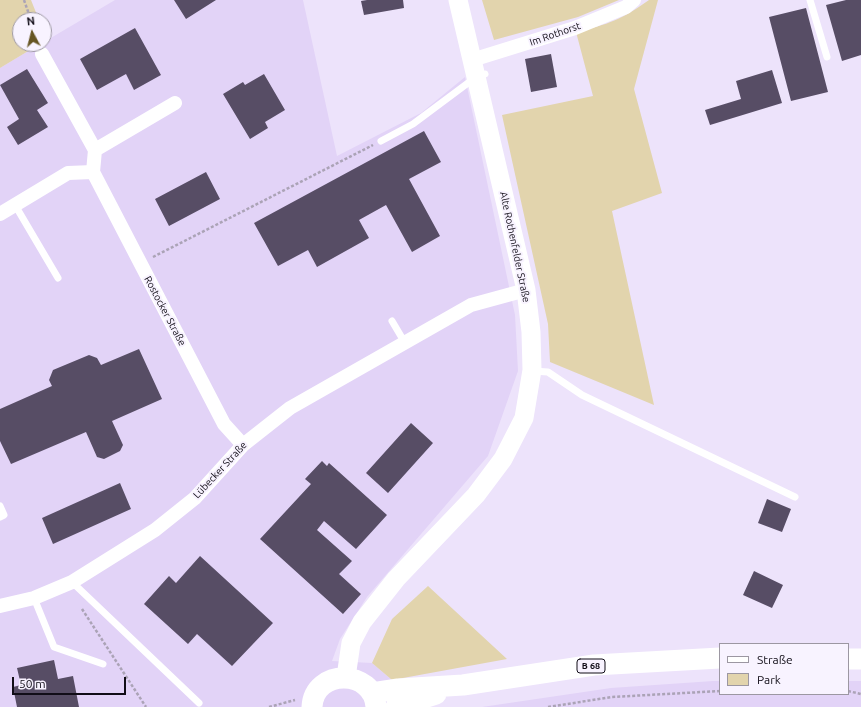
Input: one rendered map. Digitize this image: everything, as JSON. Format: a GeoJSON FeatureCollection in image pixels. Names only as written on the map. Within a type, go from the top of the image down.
{"type":"FeatureCollection","features":[{"type":"Feature","properties":{"kind":"main road","name":"B 68"},"geometry":{"type":"LineString","coordinates":[[374,700],[398,689],[463,685],[594,665],[719,658]]}},
{"type":"Feature","properties":{"kind":"main road"},"geometry":{"type":"LineString","coordinates":[[849,659],[861,659]]}},
{"type":"Feature","properties":{"kind":"main road"},"geometry":{"type":"LineString","coordinates":[[305,705],[315,695],[320,687],[336,678],[346,677],[356,679],[365,685],[374,700]]}},
{"type":"Feature","properties":{"kind":"main road","name":"B 68"},"geometry":{"type":"LineString","coordinates":[[396,707],[463,685]]}},
{"type":"Feature","properties":{"kind":"street","name":"Alte Rothenfelder Straße"},"geometry":{"type":"LineString","coordinates":[[346,677],[351,643],[362,622],[396,579],[476,495],[503,459],[524,418],[532,370],[531,332],[526,290],[478,70],[458,0]]}},
{"type":"Feature","properties":{"kind":"street","name":"Im Rothorst"},"geometry":{"type":"LineString","coordinates":[[478,70],[626,7],[634,0]]}},
{"type":"Feature","properties":{"kind":"street"},"geometry":{"type":"LineString","coordinates":[[42,54],[94,150],[175,103]]}},
{"type":"Feature","properties":{"kind":"street","name":"Rostocker Straße"},"geometry":{"type":"LineString","coordinates":[[94,150],[93,172],[224,424],[243,445]]}},
{"type":"Feature","properties":{"kind":"street"},"geometry":{"type":"LineString","coordinates":[[0,214],[68,173],[93,172]]}},
{"type":"Feature","properties":{"kind":"street","name":"Lübecker Straße"},"geometry":{"type":"LineString","coordinates":[[0,606],[34,598],[72,582],[155,530],[195,498],[243,445],[290,408],[471,306],[526,290]]}},
{"type":"Feature","properties":{"kind":"lane"},"geometry":{"type":"LineString","coordinates":[[810,0],[827,57]]}},
{"type":"Feature","properties":{"kind":"lane"},"geometry":{"type":"LineString","coordinates":[[381,141],[413,124],[478,70]]}},
{"type":"Feature","properties":{"kind":"lane"},"geometry":{"type":"LineString","coordinates":[[15,205],[58,278]]}},
{"type":"Feature","properties":{"kind":"lane"},"geometry":{"type":"LineString","coordinates":[[392,321],[405,343]]}},
{"type":"Feature","properties":{"kind":"lane"},"geometry":{"type":"LineString","coordinates":[[532,370],[548,372],[582,394],[795,497]]}},
{"type":"Feature","properties":{"kind":"lane"},"geometry":{"type":"LineString","coordinates":[[0,506],[4,515],[0,517]]}},
{"type":"Feature","properties":{"kind":"lane"},"geometry":{"type":"LineString","coordinates":[[72,582],[199,703]]}},
{"type":"Feature","properties":{"kind":"lane"},"geometry":{"type":"LineString","coordinates":[[34,598],[54,647],[103,664]]}},
{"type":"Feature","properties":{"kind":"path"},"geometry":{"type":"LineString","coordinates":[[24,0],[28,12]]}},
{"type":"Feature","properties":{"kind":"path"},"geometry":{"type":"LineString","coordinates":[[140,263],[381,141]]}},
{"type":"Feature","properties":{"kind":"path"},"geometry":{"type":"LineString","coordinates":[[82,592],[77,595],[82,609],[146,707]]}},
{"type":"Feature","properties":{"kind":"path"},"geometry":{"type":"LineString","coordinates":[[548,707],[612,698],[719,691]]}},
{"type":"Feature","properties":{"kind":"path"},"geometry":{"type":"LineString","coordinates":[[849,691],[861,694]]}},
{"type":"Feature","properties":{"kind":"path"},"geometry":{"type":"LineString","coordinates":[[269,707],[305,705]]}},
{"type":"Feature","properties":{"kind":"shaded area"},"geometry":{"type":"Polygon","coordinates":[[[115,0],[303,0],[337,156],[421,113],[465,77],[515,315],[518,371],[488,456],[367,597],[340,639],[332,661],[372,663],[392,680],[396,707],[0,707],[0,68],[27,52],[52,52],[52,37],[115,0]]]}},
{"type":"Feature","properties":{"kind":"shaded area"},"geometry":{"type":"Polygon","coordinates":[[[719,681],[719,695],[849,695],[849,681],[861,681],[861,707],[482,707],[611,688],[719,681]]]}},
{"type":"Feature","properties":{"kind":"green space"},"geometry":{"type":"Polygon","coordinates":[[[0,0],[31,0],[36,12],[12,12],[12,52],[27,52],[0,68],[0,0]]]}},
{"type":"Feature","properties":{"kind":"green space"},"geometry":{"type":"Polygon","coordinates":[[[482,0],[619,0],[578,17],[494,40],[482,0]]]}},
{"type":"Feature","properties":{"kind":"green space"},"geometry":{"type":"Polygon","coordinates":[[[649,0],[658,0],[634,89],[662,193],[612,211],[654,405],[550,362],[548,324],[502,115],[593,96],[576,32],[622,17],[649,0]]]}},
{"type":"Feature","properties":{"kind":"green space"},"geometry":{"type":"Polygon","coordinates":[[[428,586],[507,659],[392,680],[372,663],[392,619],[428,586]]]}},
{"type":"Feature","properties":{"kind":"building"},"geometry":{"type":"Polygon","coordinates":[[[174,0],[216,0],[186,19],[174,0]]]}},
{"type":"Feature","properties":{"kind":"building"},"geometry":{"type":"Polygon","coordinates":[[[403,0],[404,8],[364,15],[361,1],[403,0]]]}},
{"type":"Feature","properties":{"kind":"building"},"geometry":{"type":"Polygon","coordinates":[[[846,0],[861,0],[861,55],[842,61],[826,5],[846,0]]]}},
{"type":"Feature","properties":{"kind":"building"},"geometry":{"type":"Polygon","coordinates":[[[806,8],[828,92],[791,101],[769,17],[806,8]]]}},
{"type":"Feature","properties":{"kind":"building"},"geometry":{"type":"Polygon","coordinates":[[[135,28],[161,75],[134,90],[126,74],[97,90],[80,59],[135,28]]]}},
{"type":"Feature","properties":{"kind":"building"},"geometry":{"type":"Polygon","coordinates":[[[551,54],[557,87],[531,92],[525,59],[551,54]]]}},
{"type":"Feature","properties":{"kind":"building"},"geometry":{"type":"Polygon","coordinates":[[[27,69],[48,103],[37,110],[48,127],[18,145],[7,127],[19,119],[0,85],[27,69]]]}},
{"type":"Feature","properties":{"kind":"building"},"geometry":{"type":"Polygon","coordinates":[[[772,70],[782,103],[710,125],[705,110],[741,99],[736,81],[772,70]]]}},
{"type":"Feature","properties":{"kind":"building"},"geometry":{"type":"Polygon","coordinates":[[[264,74],[285,110],[265,122],[268,128],[250,139],[223,94],[243,82],[245,85],[264,74]]]}},
{"type":"Feature","properties":{"kind":"building"},"geometry":{"type":"Polygon","coordinates":[[[424,131],[441,162],[409,179],[440,236],[412,252],[386,205],[359,220],[369,238],[317,267],[308,250],[278,266],[254,223],[424,131]]]}},
{"type":"Feature","properties":{"kind":"building"},"geometry":{"type":"Polygon","coordinates":[[[206,172],[220,199],[169,226],[155,199],[206,172]]]}},
{"type":"Feature","properties":{"kind":"building"},"geometry":{"type":"Polygon","coordinates":[[[139,349],[162,399],[112,421],[123,445],[120,451],[104,459],[97,457],[86,432],[11,464],[0,441],[0,409],[52,386],[49,380],[53,370],[89,355],[97,358],[101,365],[139,349]]]}},
{"type":"Feature","properties":{"kind":"building"},"geometry":{"type":"Polygon","coordinates":[[[411,423],[433,443],[388,493],[366,473],[411,423]]]}},
{"type":"Feature","properties":{"kind":"building"},"geometry":{"type":"Polygon","coordinates":[[[322,461],[327,466],[329,463],[387,515],[356,549],[324,521],[317,530],[352,561],[339,574],[361,594],[343,614],[260,539],[311,484],[305,479],[322,461]]]}},
{"type":"Feature","properties":{"kind":"building"},"geometry":{"type":"Polygon","coordinates":[[[120,483],[131,509],[53,544],[42,518],[120,483]]]}},
{"type":"Feature","properties":{"kind":"building"},"geometry":{"type":"Polygon","coordinates":[[[767,499],[791,509],[782,532],[758,523],[767,499]]]}},
{"type":"Feature","properties":{"kind":"building"},"geometry":{"type":"Polygon","coordinates":[[[200,556],[273,623],[232,666],[197,634],[188,644],[144,604],[169,576],[176,583],[200,556]]]}},
{"type":"Feature","properties":{"kind":"building"},"geometry":{"type":"Polygon","coordinates":[[[754,571],[783,585],[772,608],[743,595],[754,571]]]}},
{"type":"Feature","properties":{"kind":"building"},"geometry":{"type":"Polygon","coordinates":[[[54,660],[58,679],[73,676],[79,707],[17,707],[13,687],[21,685],[17,668],[54,660]]]}}]}
